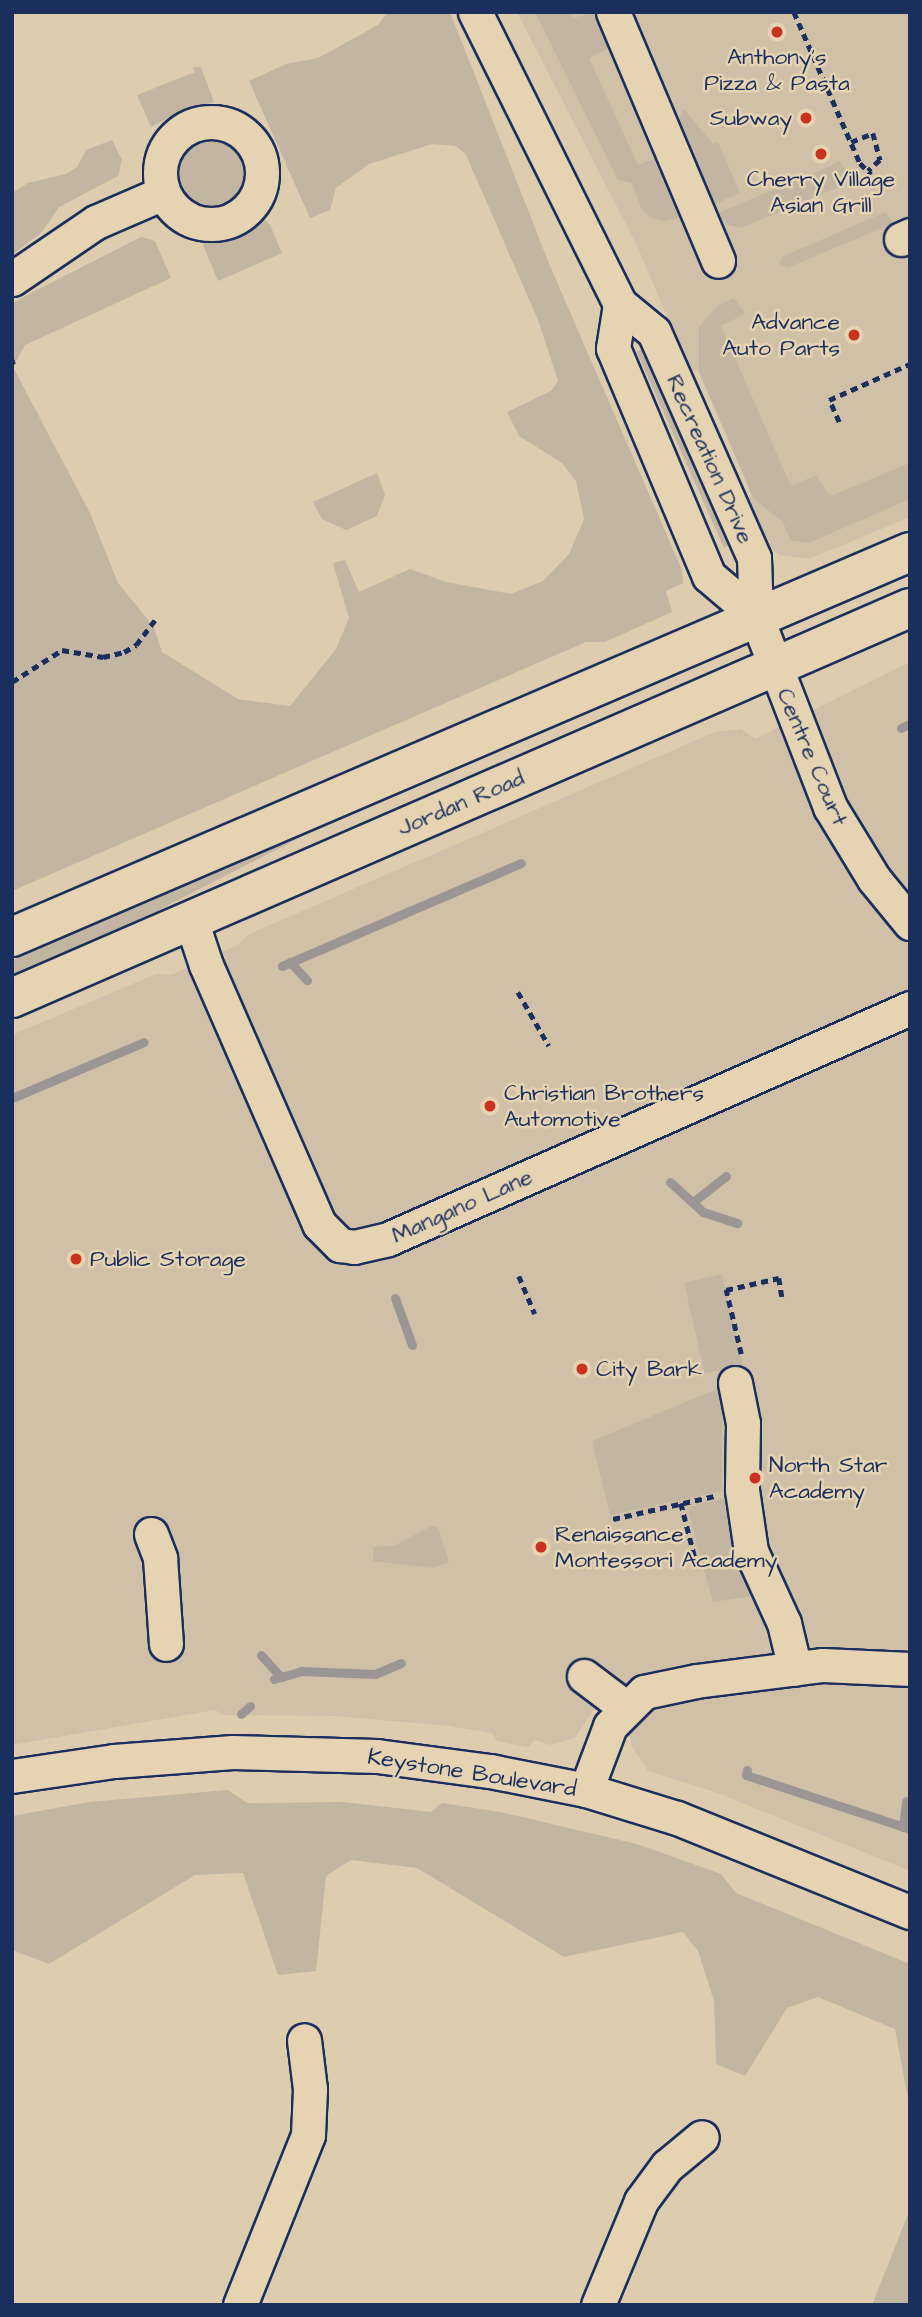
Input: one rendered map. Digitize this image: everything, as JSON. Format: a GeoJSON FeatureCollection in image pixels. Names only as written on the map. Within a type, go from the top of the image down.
{"type":"FeatureCollection","features":[{"type":"Feature","properties":{"kind":"main road"},"geometry":{"type":"LineString","coordinates":[[12,937],[910,552]]}},
{"type":"Feature","properties":{"kind":"main road","name":"Jordan Road"},"geometry":{"type":"LineString","coordinates":[[12,998],[910,608]]}},
{"type":"Feature","properties":{"kind":"street","name":"Recreation Drive"},"geometry":{"type":"LineString","coordinates":[[475,12],[620,304],[654,332],[754,558],[756,616]]}},
{"type":"Feature","properties":{"kind":"street"},"geometry":{"type":"LineString","coordinates":[[613,12],[718,261]]}},
{"type":"Feature","properties":{"kind":"street"},"geometry":{"type":"LineString","coordinates":[[12,279],[96,222],[163,192]]}},
{"type":"Feature","properties":{"kind":"street","name":"Recreation Drive"},"geometry":{"type":"LineString","coordinates":[[620,304],[612,348],[709,576],[756,616]]}},
{"type":"Feature","properties":{"kind":"street","name":"Centre Court"},"geometry":{"type":"LineString","coordinates":[[756,616],[830,807],[868,869],[910,923]]}},
{"type":"Feature","properties":{"kind":"street","name":"Mangano Lane"},"geometry":{"type":"LineString","coordinates":[[191,920],[206,965],[318,1224],[341,1245],[354,1247],[388,1239],[910,1008]]}},
{"type":"Feature","properties":{"kind":"street"},"geometry":{"type":"LineString","coordinates":[[735,1383],[745,1445],[742,1490],[751,1550],[784,1623],[795,1669]]}},
{"type":"Feature","properties":{"kind":"street"},"geometry":{"type":"LineString","coordinates":[[150,1534],[160,1558],[166,1644]]}},
{"type":"Feature","properties":{"kind":"street"},"geometry":{"type":"LineString","coordinates":[[586,1790],[610,1726],[625,1707],[644,1692],[662,1687],[823,1665],[910,1669]]}},
{"type":"Feature","properties":{"kind":"street"},"geometry":{"type":"LineString","coordinates":[[583,1675],[625,1707]]}},
{"type":"Feature","properties":{"kind":"street","name":"Keystone Boulevard"},"geometry":{"type":"LineString","coordinates":[[12,1776],[175,1754],[321,1753],[490,1771],[586,1790],[706,1828],[910,1912]]}},
{"type":"Feature","properties":{"kind":"street"},"geometry":{"type":"LineString","coordinates":[[240,2305],[308,2135],[310,2089],[304,2040]]}},
{"type":"Feature","properties":{"kind":"street"},"geometry":{"type":"LineString","coordinates":[[598,2305],[641,2201],[667,2166],[702,2137]]}},
{"type":"Feature","properties":{"kind":"path"},"geometry":{"type":"LineString","coordinates":[[794,12],[851,142],[870,172],[880,160],[873,133],[851,142]]}},
{"type":"Feature","properties":{"kind":"path"},"geometry":{"type":"LineString","coordinates":[[839,422],[829,400],[910,365]]}},
{"type":"Feature","properties":{"kind":"path"},"geometry":{"type":"LineString","coordinates":[[12,682],[62,650],[103,657],[124,652],[156,618]]}},
{"type":"Feature","properties":{"kind":"path"},"geometry":{"type":"LineString","coordinates":[[518,992],[548,1046]]}},
{"type":"Feature","properties":{"kind":"path"},"geometry":{"type":"LineString","coordinates":[[519,1276],[535,1314]]}},
{"type":"Feature","properties":{"kind":"path"},"geometry":{"type":"LineString","coordinates":[[735,1383],[744,1370],[726,1290],[779,1278],[782,1297]]}},
{"type":"Feature","properties":{"kind":"path"},"geometry":{"type":"LineString","coordinates":[[613,1518],[742,1490]]}},
{"type":"Feature","properties":{"kind":"path"},"geometry":{"type":"LineString","coordinates":[[681,1503],[697,1566]]}},
{"type":"Feature","properties":{"kind":"shaded area"},"geometry":{"type":"Polygon","coordinates":[[[388,12],[450,12],[550,266],[682,570],[683,583],[666,591],[672,612],[605,642],[586,642],[12,891],[12,304],[141,237],[155,241],[171,278],[25,345],[13,367],[90,513],[118,583],[154,627],[162,652],[238,699],[290,706],[336,649],[349,618],[333,563],[345,560],[359,592],[410,569],[446,582],[511,594],[543,581],[569,554],[584,519],[576,481],[562,463],[519,436],[507,412],[551,391],[558,381],[538,320],[466,155],[456,146],[432,144],[369,164],[336,188],[330,210],[310,218],[249,81],[286,64],[318,58],[378,25],[388,12]]]}},
{"type":"Feature","properties":{"kind":"shaded area"},"geometry":{"type":"Polygon","coordinates":[[[517,12],[910,12],[910,517],[809,559],[779,555],[767,544],[748,503],[751,494],[698,371],[690,370],[637,246],[517,12]]]}},
{"type":"Feature","properties":{"kind":"shaded area"},"geometry":{"type":"Polygon","coordinates":[[[535,12],[570,12],[573,18],[596,12],[611,47],[589,58],[638,165],[658,158],[684,217],[662,221],[651,218],[642,210],[632,183],[618,180],[535,12]]]}},
{"type":"Feature","properties":{"kind":"shaded area"},"geometry":{"type":"Polygon","coordinates":[[[193,67],[201,67],[214,102],[181,111],[151,127],[137,95],[195,72],[193,67]]]}},
{"type":"Feature","properties":{"kind":"shaded area"},"geometry":{"type":"Polygon","coordinates":[[[684,109],[713,144],[718,142],[740,193],[715,204],[679,120],[684,109]]]}},
{"type":"Feature","properties":{"kind":"shaded area"},"geometry":{"type":"Polygon","coordinates":[[[209,137],[229,143],[239,153],[245,173],[239,193],[229,203],[209,209],[189,203],[179,193],[173,173],[179,153],[189,143],[209,137]]]}},
{"type":"Feature","properties":{"kind":"shaded area"},"geometry":{"type":"Polygon","coordinates":[[[112,140],[122,160],[118,176],[59,207],[42,232],[12,255],[12,193],[28,183],[66,174],[77,167],[86,150],[112,140]]]}},
{"type":"Feature","properties":{"kind":"shaded area"},"geometry":{"type":"Polygon","coordinates":[[[841,161],[851,182],[741,228],[727,225],[718,213],[841,161]]]}},
{"type":"Feature","properties":{"kind":"shaded area"},"geometry":{"type":"Polygon","coordinates":[[[885,212],[893,223],[787,268],[779,264],[782,257],[885,212]]]}},
{"type":"Feature","properties":{"kind":"shaded area"},"geometry":{"type":"Polygon","coordinates":[[[261,216],[270,225],[282,253],[218,281],[203,245],[205,241],[235,234],[261,216]]]}},
{"type":"Feature","properties":{"kind":"shaded area"},"geometry":{"type":"Polygon","coordinates":[[[734,298],[745,314],[721,326],[791,486],[816,475],[830,496],[910,463],[910,499],[809,543],[790,540],[783,522],[754,499],[699,371],[699,327],[717,306],[734,298]]]}},
{"type":"Feature","properties":{"kind":"shaded area"},"geometry":{"type":"Polygon","coordinates":[[[642,349],[729,545],[724,548],[637,351],[642,349]]]}},
{"type":"Feature","properties":{"kind":"shaded area"},"geometry":{"type":"Polygon","coordinates":[[[377,473],[385,495],[377,516],[346,530],[322,519],[313,502],[377,473]]]}},
{"type":"Feature","properties":{"kind":"shaded area"},"geometry":{"type":"Polygon","coordinates":[[[910,662],[910,1871],[718,1793],[648,1771],[632,1746],[614,1679],[575,1738],[550,1745],[535,1740],[528,1747],[497,1741],[492,1733],[448,1726],[336,1716],[224,1715],[215,1710],[12,1745],[12,1035],[156,974],[171,975],[240,944],[247,935],[715,732],[741,729],[755,739],[910,662]]]}},
{"type":"Feature","properties":{"kind":"shaded area"},"geometry":{"type":"Polygon","coordinates":[[[695,665],[301,837],[77,952],[12,979],[12,961],[71,930],[695,665]]]}},
{"type":"Feature","properties":{"kind":"shaded area"},"geometry":{"type":"Polygon","coordinates":[[[722,1274],[743,1365],[705,1373],[684,1283],[722,1274]]]}},
{"type":"Feature","properties":{"kind":"shaded area"},"geometry":{"type":"Polygon","coordinates":[[[717,1389],[722,1398],[722,1491],[610,1515],[592,1441],[717,1389]]]}},
{"type":"Feature","properties":{"kind":"shaded area"},"geometry":{"type":"Polygon","coordinates":[[[725,1498],[752,1596],[713,1602],[688,1511],[692,1506],[725,1498]]]}},
{"type":"Feature","properties":{"kind":"shaded area"},"geometry":{"type":"Polygon","coordinates":[[[431,1526],[438,1527],[449,1562],[433,1568],[373,1561],[373,1547],[394,1546],[431,1526]]]}},
{"type":"Feature","properties":{"kind":"shaded area"},"geometry":{"type":"Polygon","coordinates":[[[228,1790],[247,1803],[343,1802],[431,1812],[442,1803],[500,1812],[637,1844],[721,1874],[736,1893],[910,1964],[910,2110],[895,2029],[818,1997],[787,2008],[745,2076],[716,2064],[714,2001],[698,1951],[683,1932],[564,1957],[417,1868],[351,1860],[326,1876],[316,1971],[278,1975],[243,1873],[195,1875],[49,1964],[12,1950],[12,1816],[89,1802],[228,1790]]]}},
{"type":"Feature","properties":{"kind":"shaded area"},"geometry":{"type":"Polygon","coordinates":[[[910,2209],[910,2305],[872,2305],[910,2209]]]}},
{"type":"Feature","properties":{"kind":"waterway"},"geometry":{"type":"LineString","coordinates":[[901,728],[910,724]]}},
{"type":"Feature","properties":{"kind":"waterway"},"geometry":{"type":"LineString","coordinates":[[282,966],[521,863]]}},
{"type":"Feature","properties":{"kind":"waterway"},"geometry":{"type":"LineString","coordinates":[[290,962],[307,980]]}},
{"type":"Feature","properties":{"kind":"waterway"},"geometry":{"type":"LineString","coordinates":[[12,1098],[144,1042]]}},
{"type":"Feature","properties":{"kind":"waterway"},"geometry":{"type":"LineString","coordinates":[[693,1202],[726,1176]]}},
{"type":"Feature","properties":{"kind":"waterway"},"geometry":{"type":"LineString","coordinates":[[670,1182],[703,1212],[737,1223]]}},
{"type":"Feature","properties":{"kind":"waterway"},"geometry":{"type":"LineString","coordinates":[[395,1298],[412,1345]]}},
{"type":"Feature","properties":{"kind":"waterway"},"geometry":{"type":"LineString","coordinates":[[261,1655],[281,1677]]}},
{"type":"Feature","properties":{"kind":"waterway"},"geometry":{"type":"LineString","coordinates":[[274,1679],[302,1671],[375,1674],[401,1663]]}},
{"type":"Feature","properties":{"kind":"waterway"},"geometry":{"type":"LineString","coordinates":[[241,1714],[250,1706]]}},
{"type":"Feature","properties":{"kind":"waterway"},"geometry":{"type":"LineString","coordinates":[[747,1770],[746,1775],[910,1829]]}},
{"type":"Feature","properties":{"kind":"waterway"},"geometry":{"type":"LineString","coordinates":[[903,1827],[906,1801]]}},
{"type":"Feature","properties":{"kind":"place","name":"Anthony’s Pizza & Pasta"},"geometry":{"type":"Point","coordinates":[777,32]}},
{"type":"Feature","properties":{"kind":"place","name":"Subway"},"geometry":{"type":"Point","coordinates":[806,118]}},
{"type":"Feature","properties":{"kind":"place","name":"Cherry Village Asian Grill"},"geometry":{"type":"Point","coordinates":[821,154]}},
{"type":"Feature","properties":{"kind":"place","name":"Advance Auto Parts"},"geometry":{"type":"Point","coordinates":[854,335]}},
{"type":"Feature","properties":{"kind":"place","name":"Christian Brothers Automotive"},"geometry":{"type":"Point","coordinates":[490,1106]}},
{"type":"Feature","properties":{"kind":"place","name":"Public Storage"},"geometry":{"type":"Point","coordinates":[76,1259]}},
{"type":"Feature","properties":{"kind":"place","name":"City Bark"},"geometry":{"type":"Point","coordinates":[582,1369]}},
{"type":"Feature","properties":{"kind":"place","name":"North Star Academy"},"geometry":{"type":"Point","coordinates":[755,1478]}},
{"type":"Feature","properties":{"kind":"place","name":"Renaissance Montessori Academy"},"geometry":{"type":"Point","coordinates":[541,1547]}}]}
